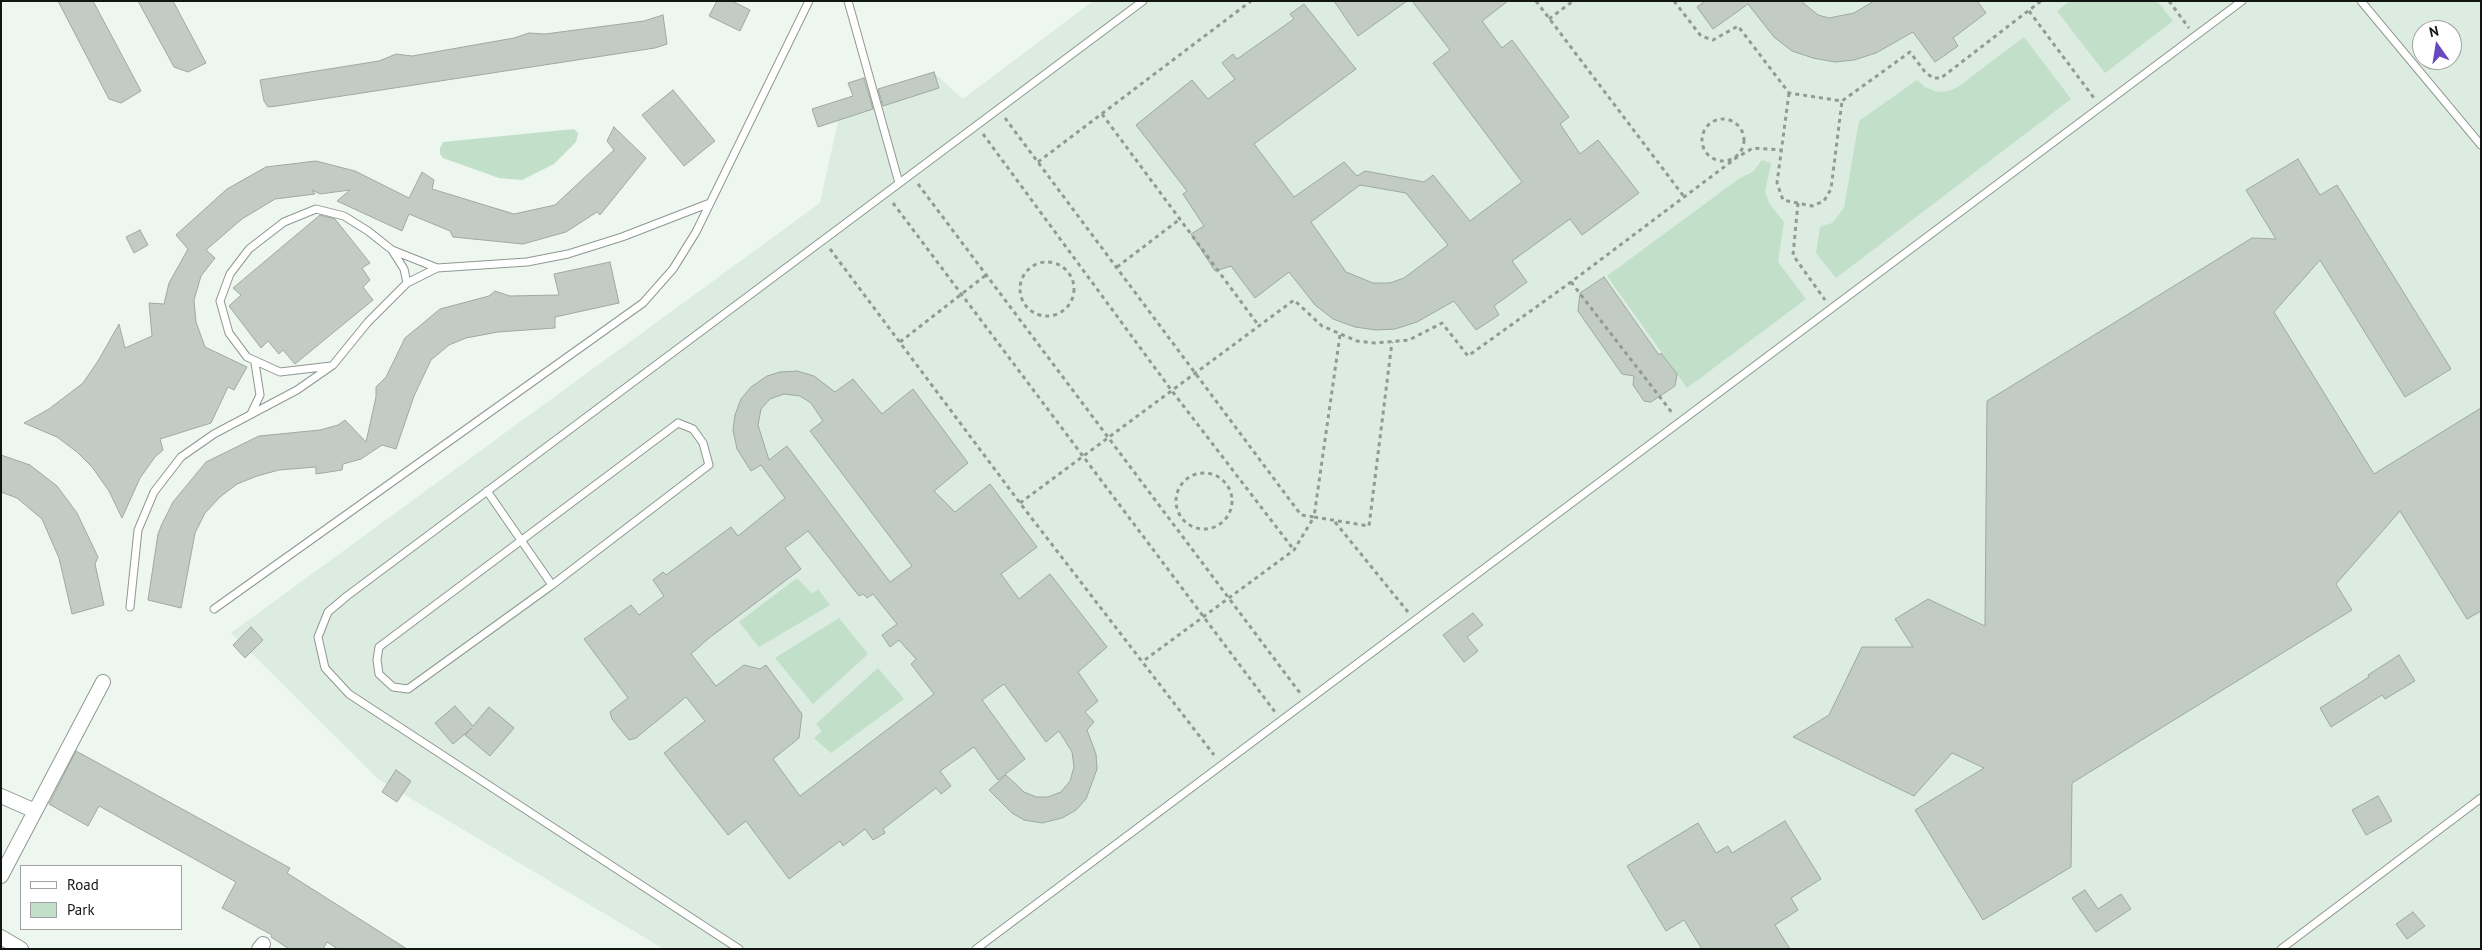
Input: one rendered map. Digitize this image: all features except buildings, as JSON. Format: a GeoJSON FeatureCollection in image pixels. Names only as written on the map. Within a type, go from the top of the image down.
{"type":"FeatureCollection","features":[{"type":"Feature","properties":{"kind":"street"},"geometry":{"type":"LineString","coordinates":[[1,876],[103,682]]}},
{"type":"Feature","properties":{"kind":"street"},"geometry":{"type":"LineString","coordinates":[[1,796],[35,812]]}},
{"type":"Feature","properties":{"kind":"street"},"geometry":{"type":"LineString","coordinates":[[1,937],[21,949]]}},
{"type":"Feature","properties":{"kind":"lane"},"geometry":{"type":"LineString","coordinates":[[214,609],[643,303],[672,269],[696,232],[809,1]]}},
{"type":"Feature","properties":{"kind":"lane"},"geometry":{"type":"LineString","coordinates":[[848,1],[899,183]]}},
{"type":"Feature","properties":{"kind":"lane"},"geometry":{"type":"LineString","coordinates":[[739,949],[349,694],[326,668],[318,637],[328,612],[487,491],[1144,1]]}},
{"type":"Feature","properties":{"kind":"lane"},"geometry":{"type":"LineString","coordinates":[[976,949],[2242,1]]}},
{"type":"Feature","properties":{"kind":"lane"},"geometry":{"type":"LineString","coordinates":[[2361,1],[2481,145]]}},
{"type":"Feature","properties":{"kind":"lane"},"geometry":{"type":"LineString","coordinates":[[130,607],[138,530],[154,492],[181,457],[214,434],[297,390],[333,365],[368,322],[407,283],[437,268],[527,262],[568,254],[622,237],[710,203]]}},
{"type":"Feature","properties":{"kind":"lane"},"geometry":{"type":"LineString","coordinates":[[333,365],[280,372],[255,362],[247,356],[229,332],[220,301],[230,274],[249,249],[284,222],[316,209],[344,216],[368,231],[392,250],[437,268]]}},
{"type":"Feature","properties":{"kind":"lane"},"geometry":{"type":"LineString","coordinates":[[392,250],[404,269],[407,283]]}},
{"type":"Feature","properties":{"kind":"lane"},"geometry":{"type":"LineString","coordinates":[[251,414],[260,395],[255,362]]}},
{"type":"Feature","properties":{"kind":"lane"},"geometry":{"type":"LineString","coordinates":[[678,423],[693,429],[703,443],[709,465],[552,585],[408,688],[393,687],[379,674],[376,660],[379,647],[678,423]]}},
{"type":"Feature","properties":{"kind":"lane"},"geometry":{"type":"LineString","coordinates":[[487,491],[552,585]]}},
{"type":"Feature","properties":{"kind":"lane"},"geometry":{"type":"LineString","coordinates":[[2282,949],[2481,798]]}},
{"type":"Feature","properties":{"kind":"path"},"geometry":{"type":"LineString","coordinates":[[1038,162],[1250,1]]}},
{"type":"Feature","properties":{"kind":"path"},"geometry":{"type":"LineString","coordinates":[[1536,1],[1685,198]]}},
{"type":"Feature","properties":{"kind":"path"},"geometry":{"type":"LineString","coordinates":[[1549,19],[1573,1]]}},
{"type":"Feature","properties":{"kind":"path"},"geometry":{"type":"LineString","coordinates":[[1674,1],[1701,36],[1713,40],[1738,26],[1789,93],[1842,101],[1910,52],[1925,72],[1933,78],[1941,78],[2041,1]]}},
{"type":"Feature","properties":{"kind":"path"},"geometry":{"type":"LineString","coordinates":[[2169,1],[2195,36]]}},
{"type":"Feature","properties":{"kind":"path"},"geometry":{"type":"LineString","coordinates":[[2029,11],[2101,107]]}},
{"type":"Feature","properties":{"kind":"path"},"geometry":{"type":"LineString","coordinates":[[1789,93],[1776,183],[1783,200],[1812,206],[1824,201],[1830,189],[1842,101]]}},
{"type":"Feature","properties":{"kind":"path"},"geometry":{"type":"LineString","coordinates":[[998,110],[1301,515],[1369,526],[1392,342]]}},
{"type":"Feature","properties":{"kind":"path"},"geometry":{"type":"LineString","coordinates":[[1102,114],[1259,326]]}},
{"type":"Feature","properties":{"kind":"path"},"geometry":{"type":"LineString","coordinates":[[1719,119],[1727,119],[1740,127],[1744,137],[1744,145],[1736,158],[1720,162],[1707,155],[1701,143],[1702,136],[1710,124],[1719,119]]}},
{"type":"Feature","properties":{"kind":"path"},"geometry":{"type":"LineString","coordinates":[[977,126],[1172,391],[1294,550]]}},
{"type":"Feature","properties":{"kind":"path"},"geometry":{"type":"LineString","coordinates":[[1020,504],[1294,300],[1322,326],[1340,335],[1375,343],[1409,340],[1442,323],[1468,356],[1685,198],[1736,158],[1752,148],[1781,150]]}},
{"type":"Feature","properties":{"kind":"path"},"geometry":{"type":"LineString","coordinates":[[911,175],[1306,701]]}},
{"type":"Feature","properties":{"kind":"path"},"geometry":{"type":"LineString","coordinates":[[886,194],[1085,456],[1281,720]]}},
{"type":"Feature","properties":{"kind":"path"},"geometry":{"type":"LineString","coordinates":[[1798,203],[1792,255],[1832,308]]}},
{"type":"Feature","properties":{"kind":"path"},"geometry":{"type":"LineString","coordinates":[[1117,267],[1180,219]]}},
{"type":"Feature","properties":{"kind":"path"},"geometry":{"type":"LineString","coordinates":[[823,240],[1020,504],[1222,765]]}},
{"type":"Feature","properties":{"kind":"path"},"geometry":{"type":"LineString","coordinates":[[1049,262],[1066,270],[1074,286],[1074,296],[1063,311],[1046,316],[1028,309],[1023,301],[1021,283],[1031,267],[1049,262]]}},
{"type":"Feature","properties":{"kind":"path"},"geometry":{"type":"LineString","coordinates":[[900,342],[986,275]]}},
{"type":"Feature","properties":{"kind":"path"},"geometry":{"type":"LineString","coordinates":[[1571,282],[1679,422]]}},
{"type":"Feature","properties":{"kind":"path"},"geometry":{"type":"LineString","coordinates":[[1142,662],[1294,550],[1314,517],[1340,335]]}},
{"type":"Feature","properties":{"kind":"path"},"geometry":{"type":"LineString","coordinates":[[1210,473],[1226,484],[1232,495],[1232,504],[1229,514],[1223,521],[1207,528],[1188,524],[1182,517],[1176,499],[1184,482],[1192,476],[1210,473]]}},
{"type":"Feature","properties":{"kind":"path"},"geometry":{"type":"LineString","coordinates":[[1334,521],[1414,621]]}},
{"type":"Feature","properties":{"kind":"shaded area"},"geometry":{"type":"Polygon","coordinates":[[[1093,1],[2481,1],[2481,949],[664,949],[378,779],[231,633],[820,203],[842,103],[934,73],[963,99],[1093,1]]]}},
{"type":"Feature","properties":{"kind":"green space"},"geometry":{"type":"Polygon","coordinates":[[[2070,1],[2157,1],[2173,21],[2105,73],[2057,11],[2070,1]]]}},
{"type":"Feature","properties":{"kind":"green space"},"geometry":{"type":"Polygon","coordinates":[[[2024,37],[2071,99],[1836,278],[1816,253],[1820,227],[1832,223],[1844,208],[1859,121],[1917,80],[1925,87],[1937,92],[1949,91],[1958,87],[2024,37]]]}},
{"type":"Feature","properties":{"kind":"green space"},"geometry":{"type":"Polygon","coordinates":[[[574,129],[578,133],[576,142],[554,164],[522,180],[499,178],[443,158],[440,154],[443,142],[574,129]]]}},
{"type":"Feature","properties":{"kind":"green space"},"geometry":{"type":"Polygon","coordinates":[[[1762,160],[1771,163],[1765,192],[1769,203],[1784,222],[1778,262],[1806,299],[1687,388],[1607,276],[1740,178],[1753,172],[1762,160]]]}},
{"type":"Feature","properties":{"kind":"green space"},"geometry":{"type":"Polygon","coordinates":[[[797,578],[812,594],[818,589],[830,605],[759,647],[739,622],[797,578]]]}},
{"type":"Feature","properties":{"kind":"green space"},"geometry":{"type":"Polygon","coordinates":[[[839,618],[868,654],[813,704],[775,658],[839,618]]]}},
{"type":"Feature","properties":{"kind":"green space"},"geometry":{"type":"Polygon","coordinates":[[[878,668],[904,699],[831,753],[814,738],[822,731],[816,724],[878,668]]]}}]}
